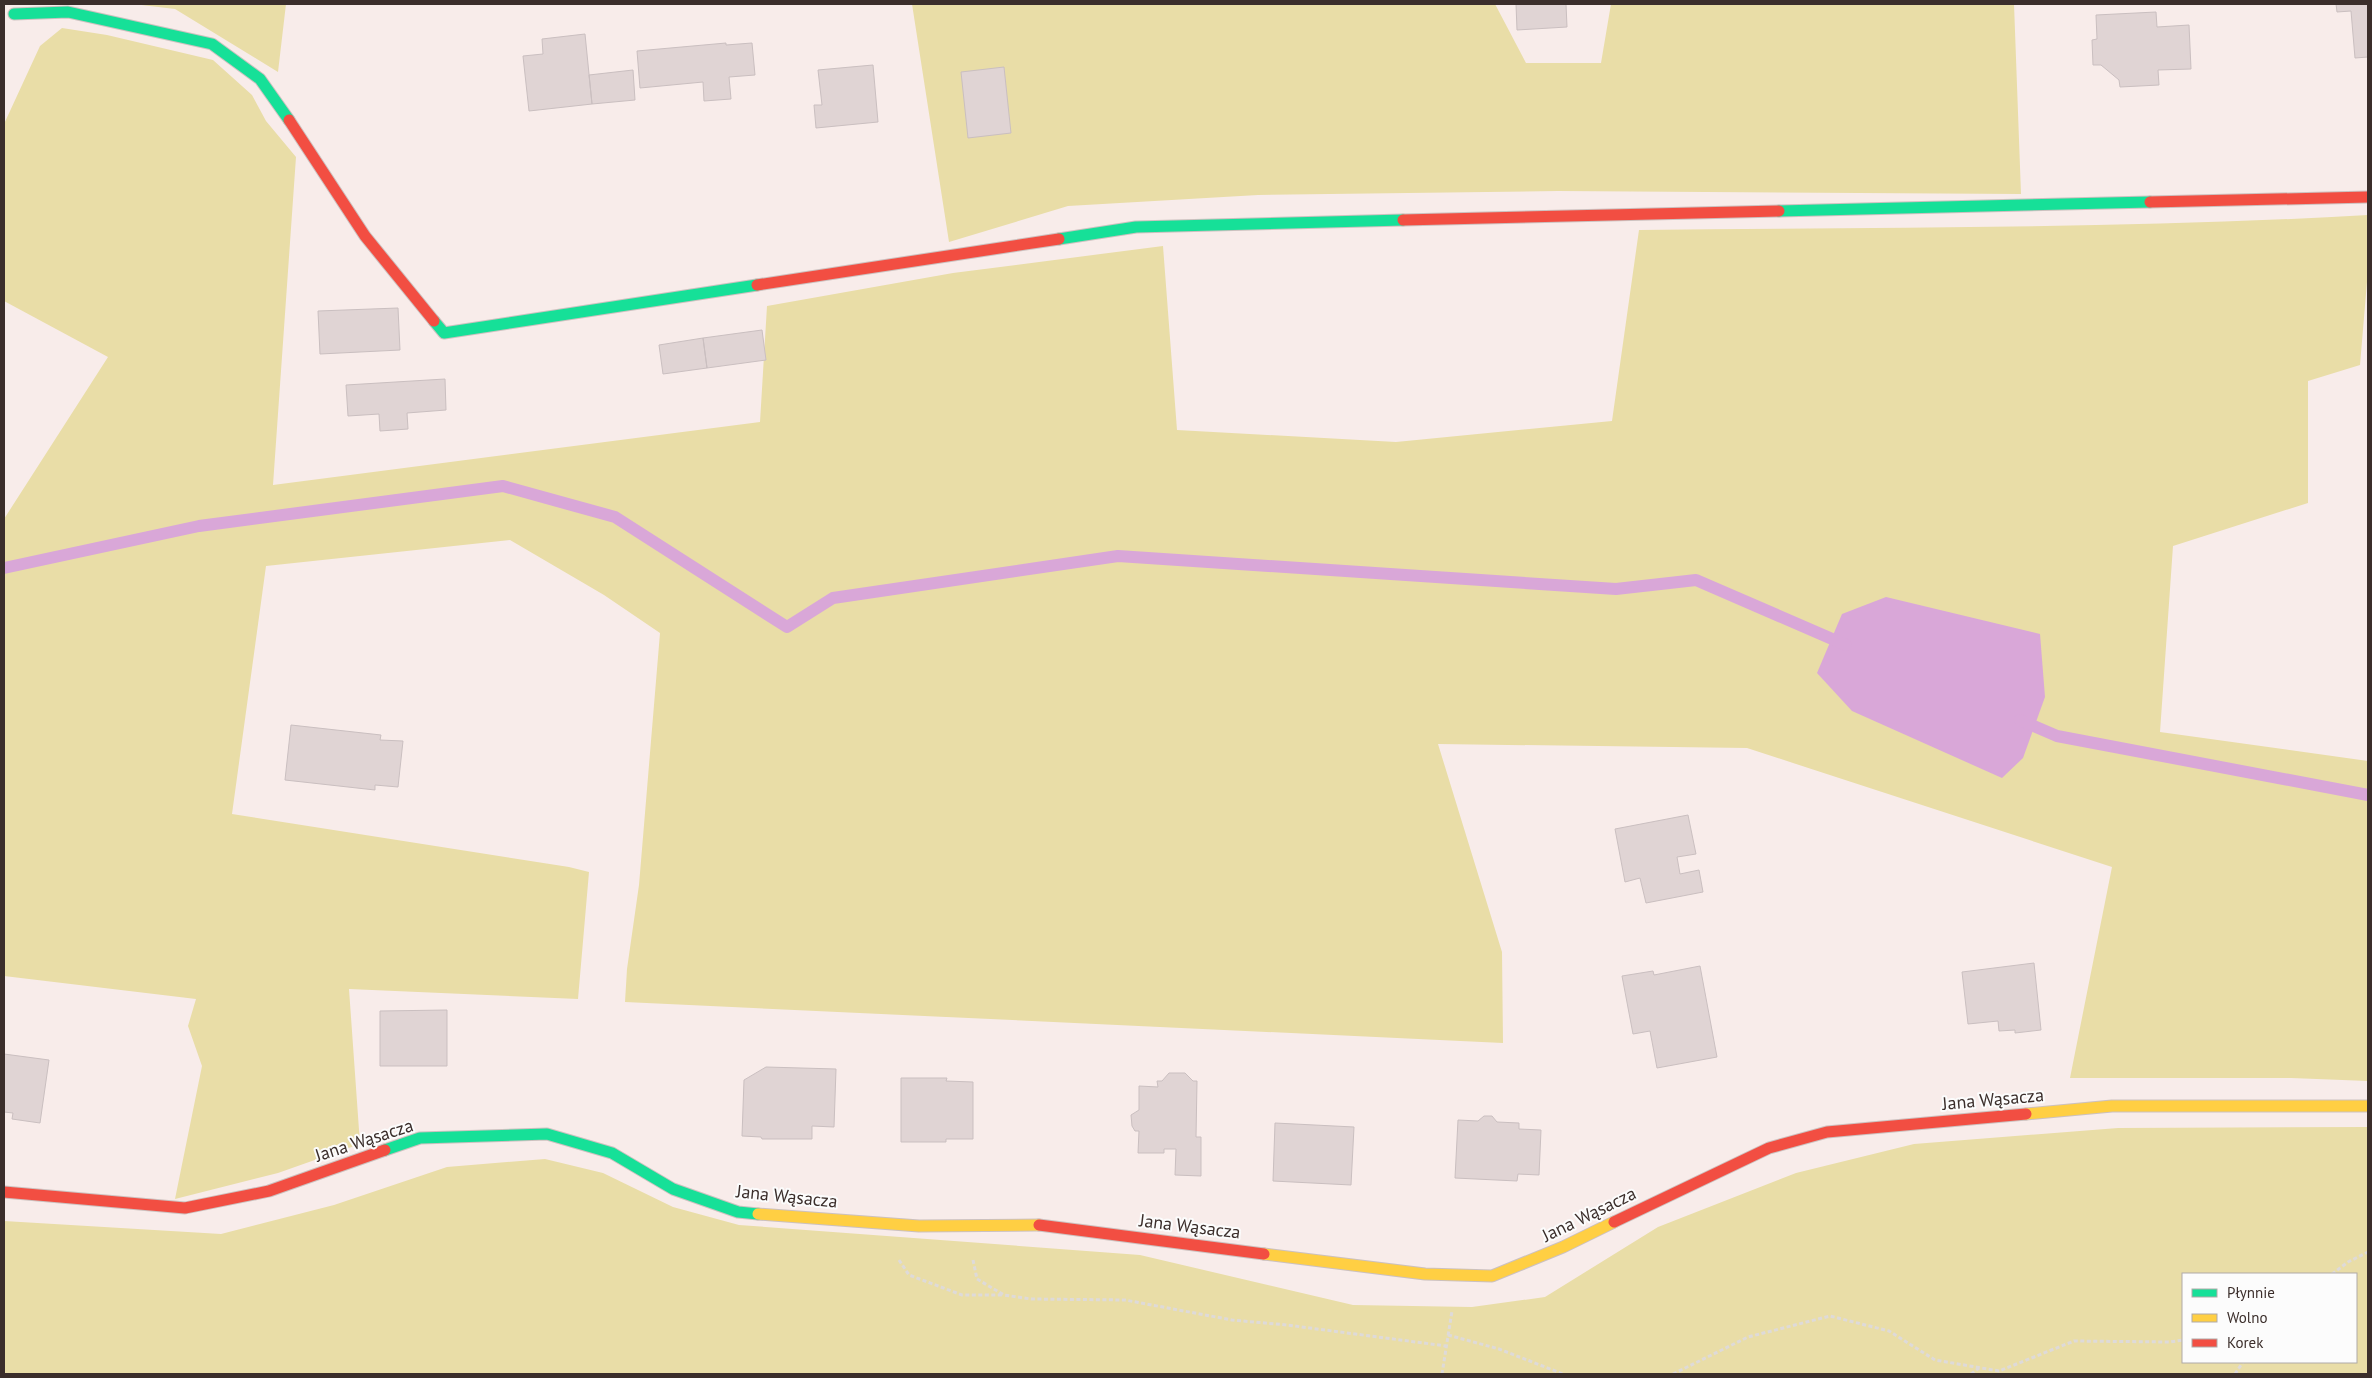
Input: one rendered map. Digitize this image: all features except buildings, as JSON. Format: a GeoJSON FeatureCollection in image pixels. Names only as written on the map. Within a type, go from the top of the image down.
{"type":"FeatureCollection","features":[{"type":"Feature","properties":{"kind":"street"},"geometry":{"type":"LineString","coordinates":[[14,14],[68,12],[212,44],[260,79],[294,126],[365,236],[444,333],[1136,227],[2368,197]]}},
{"type":"Feature","properties":{"kind":"street","name":"Jana Wąsacza"},"geometry":{"type":"LineString","coordinates":[[4,1192],[185,1208],[269,1191],[420,1138],[547,1134],[612,1153],[673,1189],[738,1212],[892,1224],[1028,1224],[1425,1274],[1492,1276],[1563,1247],[1682,1188],[1769,1148],[1827,1132],[2112,1106],[2368,1106]]}},
{"type":"Feature","properties":{"kind":"path"},"geometry":{"type":"LineString","coordinates":[[892,1224],[894,1253],[909,1275],[962,1296],[1004,1295],[1031,1299],[1125,1300],[1232,1320],[1286,1325],[1446,1346]]}},
{"type":"Feature","properties":{"kind":"path"},"geometry":{"type":"LineString","coordinates":[[963,1225],[977,1279],[1004,1295]]}},
{"type":"Feature","properties":{"kind":"path"},"geometry":{"type":"LineString","coordinates":[[2334,1273],[2368,1252]]}},
{"type":"Feature","properties":{"kind":"path"},"geometry":{"type":"LineString","coordinates":[[1442,1374],[1455,1275]]}},
{"type":"Feature","properties":{"kind":"path"},"geometry":{"type":"LineString","coordinates":[[1673,1374],[1748,1337],[1830,1316],[1889,1331],[1936,1360],[1999,1371],[2074,1341],[2170,1342],[2182,1340]]}},
{"type":"Feature","properties":{"kind":"path"},"geometry":{"type":"LineString","coordinates":[[1448,1335],[1499,1349],[1563,1374]]}},
{"type":"Feature","properties":{"kind":"path"},"geometry":{"type":"LineString","coordinates":[[2235,1374],[2242,1363]]}},
{"type":"Feature","properties":{"kind":"path"},"geometry":{"type":"LineString","coordinates":[[1970,1374],[1979,1368]]}},
{"type":"Feature","properties":{"kind":"shaded area"},"geometry":{"type":"Polygon","coordinates":[[[133,4],[286,4],[278,72],[175,9],[133,4]]]}},
{"type":"Feature","properties":{"kind":"shaded area"},"geometry":{"type":"Polygon","coordinates":[[[912,4],[1495,4],[1526,63],[1601,63],[1611,4],[2014,4],[2021,194],[1558,191],[1258,195],[1068,206],[949,242],[912,4]]]}},
{"type":"Feature","properties":{"kind":"shaded area"},"geometry":{"type":"Polygon","coordinates":[[[62,28],[107,35],[213,60],[252,95],[266,121],[296,157],[273,485],[760,422],[767,306],[953,273],[1163,246],[1177,430],[1396,442],[1612,421],[1639,230],[2095,225],[2277,220],[2368,215],[2368,270],[2360,365],[2308,381],[2308,503],[2173,546],[2160,732],[2368,761],[2368,1081],[2291,1078],[2070,1078],[2112,867],[1747,748],[1438,744],[1502,952],[1503,1043],[625,1002],[627,969],[639,885],[660,633],[604,595],[510,540],[266,566],[232,814],[569,867],[589,872],[578,999],[349,989],[360,1144],[278,1173],[175,1199],[202,1066],[188,1026],[196,999],[4,976],[4,519],[108,357],[4,301],[4,124],[40,46],[62,28]]]}},
{"type":"Feature","properties":{"kind":"shaded area"},"geometry":{"type":"Polygon","coordinates":[[[1886,597],[2040,634],[2045,697],[2023,758],[2002,778],[1852,711],[1817,673],[1842,614],[1886,597]]]}},
{"type":"Feature","properties":{"kind":"shaded area"},"geometry":{"type":"Polygon","coordinates":[[[2368,1127],[2368,1374],[4,1374],[4,1221],[221,1234],[334,1205],[447,1167],[545,1159],[603,1173],[673,1207],[739,1225],[1140,1255],[1353,1305],[1472,1307],[1545,1297],[1658,1227],[1796,1173],[1914,1144],[2118,1128],[2368,1127]]]}},
{"type":"Feature","properties":{"kind":"waterway"},"geometry":{"type":"LineString","coordinates":[[4,568],[199,526],[503,486],[615,517],[787,627],[833,598],[1118,556],[1616,589],[1696,580],[1846,645]]}},
{"type":"Feature","properties":{"kind":"waterway"},"geometry":{"type":"LineString","coordinates":[[2020,720],[2057,736],[2368,795]]}},
{"type":"Feature","properties":{"kind":"traffic: fast"},"geometry":{"type":"LineString","coordinates":[[14,14],[68,12],[212,44],[260,79],[289,120]]}},
{"type":"Feature","properties":{"kind":"traffic: fast"},"geometry":{"type":"LineString","coordinates":[[1779,211],[2150,202]]}},
{"type":"Feature","properties":{"kind":"traffic: fast"},"geometry":{"type":"LineString","coordinates":[[1059,239],[1136,227],[1403,220]]}},
{"type":"Feature","properties":{"kind":"traffic: fast"},"geometry":{"type":"LineString","coordinates":[[434,321],[444,333],[757,285]]}},
{"type":"Feature","properties":{"kind":"traffic: fast"},"geometry":{"type":"LineString","coordinates":[[385,1150],[420,1138],[547,1134],[612,1153],[673,1189],[738,1212],[758,1214]]}},
{"type":"Feature","properties":{"kind":"traffic: slow"},"geometry":{"type":"LineString","coordinates":[[2026,1114],[2112,1106],[2368,1106]]}},
{"type":"Feature","properties":{"kind":"traffic: slow"},"geometry":{"type":"LineString","coordinates":[[758,1214],[919,1226],[1039,1225]]}},
{"type":"Feature","properties":{"kind":"traffic: slow"},"geometry":{"type":"LineString","coordinates":[[1264,1254],[1425,1274],[1492,1276],[1563,1247],[1614,1222]]}},
{"type":"Feature","properties":{"kind":"traffic: jam"},"geometry":{"type":"LineString","coordinates":[[289,120],[365,236],[434,321]]}},
{"type":"Feature","properties":{"kind":"traffic: jam"},"geometry":{"type":"LineString","coordinates":[[2150,202],[2368,197]]}},
{"type":"Feature","properties":{"kind":"traffic: jam"},"geometry":{"type":"LineString","coordinates":[[1403,220],[1779,211]]}},
{"type":"Feature","properties":{"kind":"traffic: jam"},"geometry":{"type":"LineString","coordinates":[[757,285],[1059,239]]}},
{"type":"Feature","properties":{"kind":"traffic: jam"},"geometry":{"type":"LineString","coordinates":[[1614,1222],[1769,1148],[1827,1132],[2026,1114]]}},
{"type":"Feature","properties":{"kind":"traffic: jam"},"geometry":{"type":"LineString","coordinates":[[4,1192],[185,1208],[269,1191],[385,1150]]}},
{"type":"Feature","properties":{"kind":"traffic: jam"},"geometry":{"type":"LineString","coordinates":[[1039,1225],[1264,1254]]}}]}
